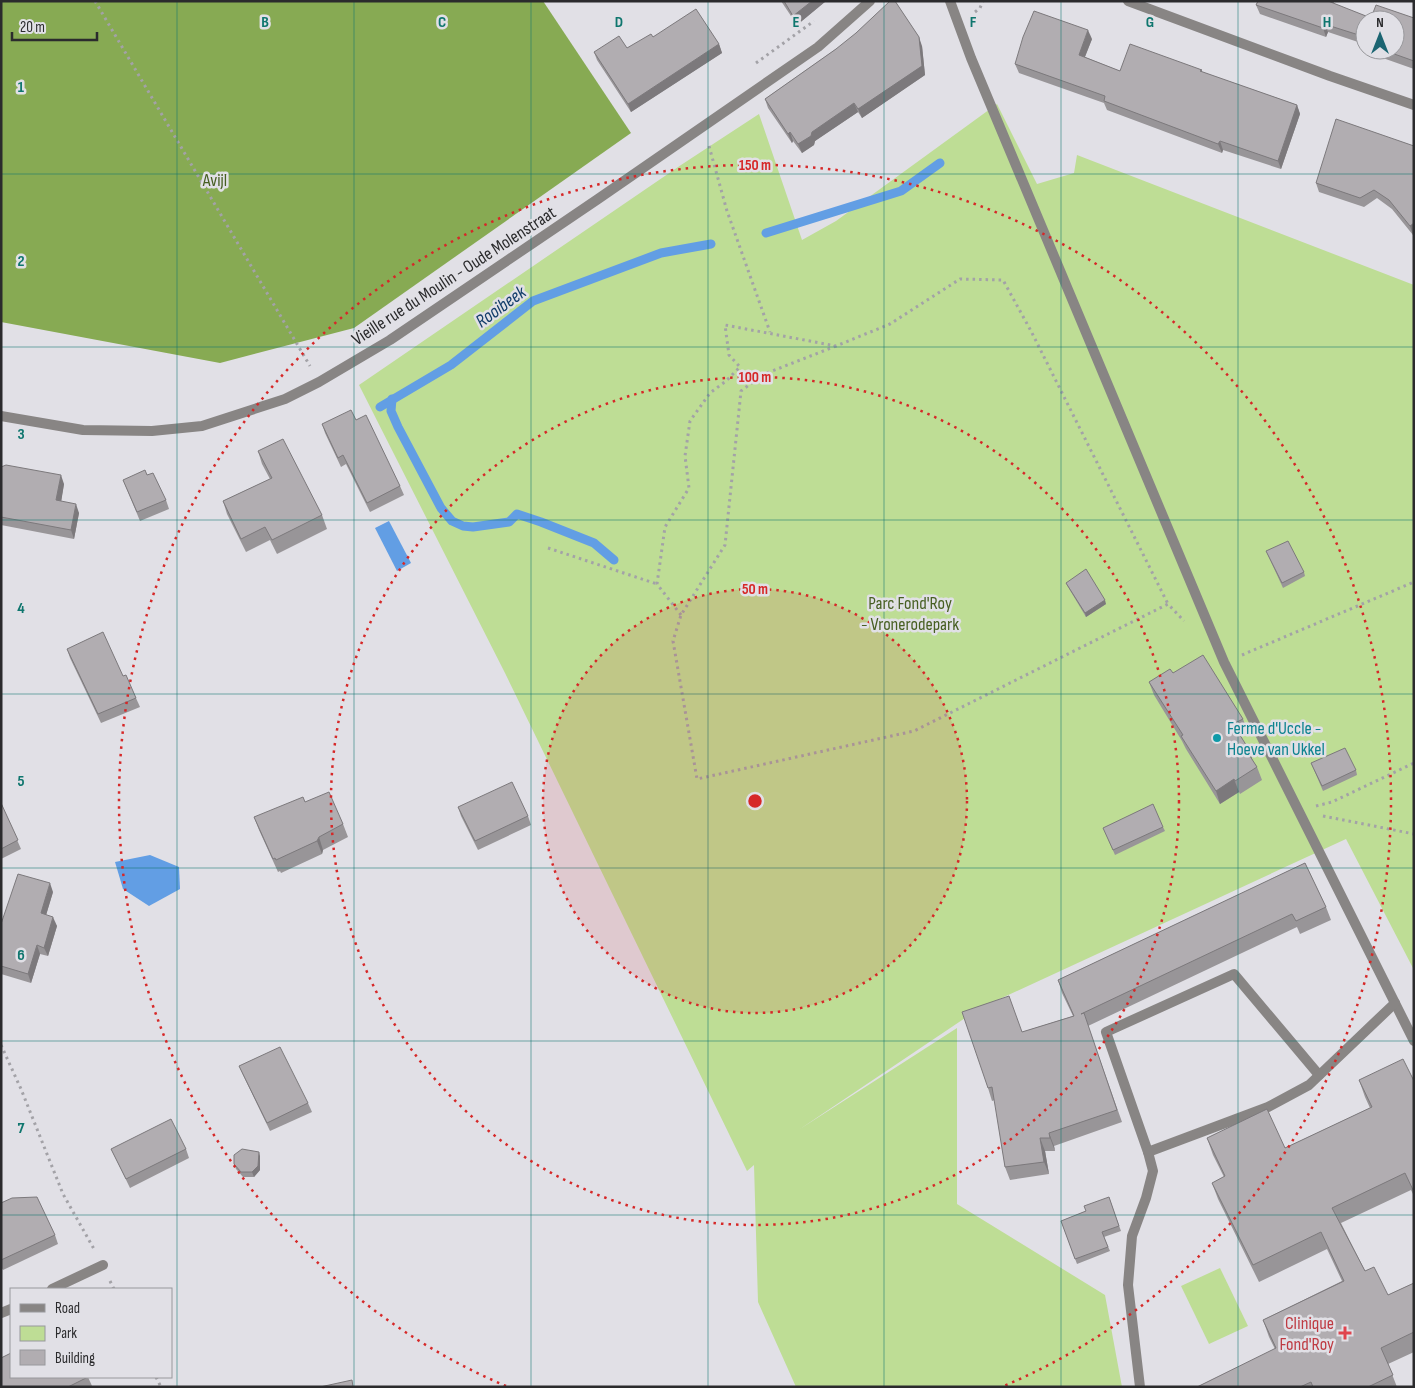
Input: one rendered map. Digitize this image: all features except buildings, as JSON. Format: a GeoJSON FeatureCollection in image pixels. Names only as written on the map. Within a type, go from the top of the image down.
{"type":"FeatureCollection","features":[{"type":"Feature","properties":{"kind":"street","name":"Vieille rue du Moulin - Oude Molenstraat"},"geometry":{"type":"LineString","coordinates":[[1,416],[83,430],[152,431],[202,426],[285,399],[319,382],[390,340],[818,47],[870,1]]}},
{"type":"Feature","properties":{"kind":"street"},"geometry":{"type":"LineString","coordinates":[[950,1],[971,58],[1224,662],[1414,1040]]}},
{"type":"Feature","properties":{"kind":"street"},"geometry":{"type":"LineString","coordinates":[[1128,1],[1414,105]]}},
{"type":"Feature","properties":{"kind":"street"},"geometry":{"type":"LineString","coordinates":[[1140,1387],[1128,1285],[1132,1236],[1146,1198],[1153,1171],[1106,1032],[1234,974],[1319,1075]]}},
{"type":"Feature","properties":{"kind":"street"},"geometry":{"type":"LineString","coordinates":[[1148,1152],[1268,1107],[1309,1085],[1395,1003]]}},
{"type":"Feature","properties":{"kind":"street"},"geometry":{"type":"LineString","coordinates":[[54,1288],[103,1265]]}},
{"type":"Feature","properties":{"kind":"path"},"geometry":{"type":"LineString","coordinates":[[96,1],[311,369]]}},
{"type":"Feature","properties":{"kind":"path"},"geometry":{"type":"LineString","coordinates":[[749,68],[820,17]]}},
{"type":"Feature","properties":{"kind":"path"},"geometry":{"type":"LineString","coordinates":[[698,130],[710,148],[727,211],[770,332]]}},
{"type":"Feature","properties":{"kind":"path"},"geometry":{"type":"LineString","coordinates":[[1168,604],[914,731],[697,779],[673,641],[681,615],[725,545],[741,391],[762,375],[890,324],[960,278],[1003,280],[1031,331],[1168,604],[1186,623]]}},
{"type":"Feature","properties":{"kind":"path"},"geometry":{"type":"LineString","coordinates":[[657,584],[665,527],[689,488],[685,456],[690,420],[710,393],[740,367],[729,355],[726,325],[836,346]]}},
{"type":"Feature","properties":{"kind":"path"},"geometry":{"type":"LineString","coordinates":[[548,548],[657,584],[681,615]]}},
{"type":"Feature","properties":{"kind":"path"},"geometry":{"type":"LineString","coordinates":[[1224,662],[1414,582]]}},
{"type":"Feature","properties":{"kind":"path"},"geometry":{"type":"LineString","coordinates":[[1298,811],[1332,802],[1414,763]]}},
{"type":"Feature","properties":{"kind":"path"},"geometry":{"type":"LineString","coordinates":[[1298,811],[1414,834]]}},
{"type":"Feature","properties":{"kind":"path"},"geometry":{"type":"LineString","coordinates":[[1,1045],[62,1194],[103,1265],[114,1288]]}},
{"type":"Feature","properties":{"kind":"green space","name":"Avijl"},"geometry":{"type":"Polygon","coordinates":[[[1,1],[543,1],[631,133],[354,328],[220,363],[1,322],[1,1]]]}},
{"type":"Feature","properties":{"kind":"green space","name":"Parc Fond'Roy - Vronerodepark"},"geometry":{"type":"Polygon","coordinates":[[[997,104],[1037,184],[1074,173],[1077,155],[1414,285],[1414,970],[1346,839],[980,1008],[800,1129],[957,1028],[957,1204],[1105,1295],[1122,1387],[796,1387],[758,1302],[754,1165],[747,1171],[505,673],[359,385],[681,165],[759,114],[802,240],[836,221],[997,104]]]}},
{"type":"Feature","properties":{"kind":"green space"},"geometry":{"type":"Polygon","coordinates":[[[1220,1268],[1248,1326],[1209,1344],[1181,1286],[1220,1268]]]}},
{"type":"Feature","properties":{"kind":"water"},"geometry":{"type":"Polygon","coordinates":[[[389,521],[411,563],[397,571],[375,528],[389,521]]]}},
{"type":"Feature","properties":{"kind":"water"},"geometry":{"type":"Polygon","coordinates":[[[150,855],[179,867],[180,889],[149,906],[123,889],[115,862],[150,855]]]}},
{"type":"Feature","properties":{"kind":"waterway","name":"Rooibeek"},"geometry":{"type":"LineString","coordinates":[[766,233],[901,191],[940,163]]}},
{"type":"Feature","properties":{"kind":"waterway","name":"Rooibeek"},"geometry":{"type":"LineString","coordinates":[[380,407],[451,365],[533,301],[661,253],[711,244]]}},
{"type":"Feature","properties":{"kind":"waterway"},"geometry":{"type":"LineString","coordinates":[[392,399],[391,411],[398,427],[441,508],[452,521],[463,526],[473,527],[509,522],[517,514],[594,543],[614,560]]}},
{"type":"Feature","properties":{"kind":"place","name":"Ferme d'Uccle - Hoeve van Ukkel"},"geometry":{"type":"Point","coordinates":[1217,738]}},
{"type":"Feature","properties":{"kind":"place","name":"Clinique Fond'Roy"},"geometry":{"type":"Point","coordinates":[1345,1333]}}]}
